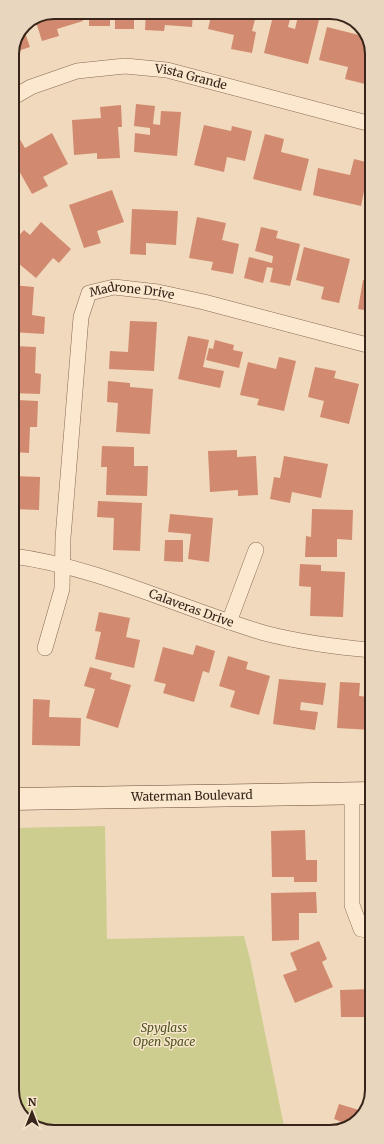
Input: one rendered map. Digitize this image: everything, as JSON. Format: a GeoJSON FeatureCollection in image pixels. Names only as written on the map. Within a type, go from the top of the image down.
{"type":"FeatureCollection","features":[{"type":"Feature","properties":{"kind":"main road","name":"Waterman Boulevard"},"geometry":{"type":"LineString","coordinates":[[19,799],[362,793]]}},
{"type":"Feature","properties":{"kind":"street","name":"Vista Grande"},"geometry":{"type":"LineString","coordinates":[[19,94],[31,87],[77,71],[132,67],[167,70],[365,122]]}},
{"type":"Feature","properties":{"kind":"street","name":"Madrone Drive"},"geometry":{"type":"LineString","coordinates":[[62,566],[81,317],[90,293],[114,287],[158,292],[204,302],[365,344]]}},
{"type":"Feature","properties":{"kind":"street"},"geometry":{"type":"LineString","coordinates":[[229,622],[256,550]]}},
{"type":"Feature","properties":{"kind":"street","name":"Calaveras Drive"},"geometry":{"type":"LineString","coordinates":[[19,557],[62,566],[265,633],[324,645],[365,649]]}},
{"type":"Feature","properties":{"kind":"street"},"geometry":{"type":"LineString","coordinates":[[45,648],[62,589],[62,566]]}},
{"type":"Feature","properties":{"kind":"street"},"geometry":{"type":"LineString","coordinates":[[362,793],[352,905],[361,929],[365,930]]}},
{"type":"Feature","properties":{"kind":"green space","name":"Spyglass Open Space"},"geometry":{"type":"Polygon","coordinates":[[[105,826],[107,939],[244,936],[284,1125],[51,1125],[36,1120],[25,1110],[20,1099],[19,1090],[19,828],[105,826]]]}},
{"type":"Feature","properties":{"kind":"building"},"geometry":{"type":"Polygon","coordinates":[[[54,19],[82,19],[83,21],[57,29],[59,36],[42,41],[37,24],[54,19]]]}},
{"type":"Feature","properties":{"kind":"building"},"geometry":{"type":"Polygon","coordinates":[[[89,19],[110,19],[110,26],[89,26],[89,19]]]}},
{"type":"Feature","properties":{"kind":"building"},"geometry":{"type":"Polygon","coordinates":[[[115,19],[134,19],[134,29],[115,29],[115,19]]]}},
{"type":"Feature","properties":{"kind":"building"},"geometry":{"type":"Polygon","coordinates":[[[146,19],[193,19],[192,27],[165,25],[164,31],[145,30],[146,19]]]}},
{"type":"Feature","properties":{"kind":"building"},"geometry":{"type":"Polygon","coordinates":[[[210,19],[255,19],[252,31],[256,32],[252,53],[231,49],[234,35],[208,29],[210,19]]]}},
{"type":"Feature","properties":{"kind":"building"},"geometry":{"type":"Polygon","coordinates":[[[272,19],[290,19],[288,27],[295,29],[297,19],[319,19],[308,64],[264,53],[272,19]]]}},
{"type":"Feature","properties":{"kind":"building"},"geometry":{"type":"Polygon","coordinates":[[[327,27],[360,35],[364,45],[365,84],[345,79],[348,67],[319,60],[327,27]]]}},
{"type":"Feature","properties":{"kind":"building"},"geometry":{"type":"Polygon","coordinates":[[[25,34],[30,47],[20,50],[25,34]]]}},
{"type":"Feature","properties":{"kind":"building"},"geometry":{"type":"Polygon","coordinates":[[[136,104],[155,106],[153,124],[160,125],[161,111],[181,112],[177,156],[134,152],[135,133],[150,135],[150,128],[134,126],[136,104]]]}},
{"type":"Feature","properties":{"kind":"building"},"geometry":{"type":"Polygon","coordinates":[[[121,105],[122,127],[118,127],[120,158],[97,159],[97,153],[74,155],[72,120],[101,118],[100,107],[121,105]]]}},
{"type":"Feature","properties":{"kind":"building"},"geometry":{"type":"Polygon","coordinates":[[[204,125],[231,131],[232,126],[252,131],[245,161],[227,157],[224,172],[194,165],[204,125]]]}},
{"type":"Feature","properties":{"kind":"building"},"geometry":{"type":"Polygon","coordinates":[[[52,133],[68,164],[43,177],[48,186],[32,194],[19,171],[19,138],[25,148],[52,133]]]}},
{"type":"Feature","properties":{"kind":"building"},"geometry":{"type":"Polygon","coordinates":[[[265,134],[284,139],[281,152],[309,159],[301,191],[253,179],[265,134]]]}},
{"type":"Feature","properties":{"kind":"building"},"geometry":{"type":"Polygon","coordinates":[[[354,159],[365,162],[365,187],[361,206],[313,195],[318,168],[350,175],[354,159]]]}},
{"type":"Feature","properties":{"kind":"building"},"geometry":{"type":"Polygon","coordinates":[[[112,190],[124,222],[97,231],[101,243],[84,248],[69,205],[112,190]]]}},
{"type":"Feature","properties":{"kind":"building"},"geometry":{"type":"Polygon","coordinates":[[[132,209],[178,211],[176,245],[146,243],[146,255],[130,254],[132,209]]]}},
{"type":"Feature","properties":{"kind":"building"},"geometry":{"type":"Polygon","coordinates":[[[197,217],[226,223],[222,240],[239,244],[233,274],[211,270],[213,262],[189,258],[197,217]]]}},
{"type":"Feature","properties":{"kind":"building"},"geometry":{"type":"Polygon","coordinates":[[[41,222],[71,249],[59,263],[53,258],[36,278],[19,264],[19,235],[24,230],[30,235],[41,222]]]}},
{"type":"Feature","properties":{"kind":"building"},"geometry":{"type":"Polygon","coordinates":[[[261,227],[278,231],[276,238],[300,244],[290,286],[270,282],[273,268],[267,267],[263,283],[244,278],[249,257],[272,263],[273,256],[255,251],[261,227]]]}},
{"type":"Feature","properties":{"kind":"building"},"geometry":{"type":"Polygon","coordinates":[[[304,247],[350,259],[339,303],[321,299],[324,287],[296,280],[304,247]]]}},
{"type":"Feature","properties":{"kind":"building"},"geometry":{"type":"Polygon","coordinates":[[[363,280],[365,280],[365,310],[358,309],[363,280]]]}},
{"type":"Feature","properties":{"kind":"building"},"geometry":{"type":"Polygon","coordinates":[[[19,286],[34,287],[32,315],[45,317],[44,334],[19,332],[19,286]]]}},
{"type":"Feature","properties":{"kind":"building"},"geometry":{"type":"Polygon","coordinates":[[[130,321],[157,322],[154,371],[109,369],[110,351],[128,352],[130,321]]]}},
{"type":"Feature","properties":{"kind":"building"},"geometry":{"type":"Polygon","coordinates":[[[188,336],[209,340],[203,367],[224,371],[220,388],[178,379],[188,336]]]}},
{"type":"Feature","properties":{"kind":"building"},"geometry":{"type":"Polygon","coordinates":[[[215,340],[234,345],[233,350],[243,352],[239,368],[206,360],[209,348],[213,349],[215,340]]]}},
{"type":"Feature","properties":{"kind":"building"},"geometry":{"type":"Polygon","coordinates":[[[19,346],[36,347],[35,373],[41,374],[40,394],[19,393],[19,346]]]}},
{"type":"Feature","properties":{"kind":"building"},"geometry":{"type":"Polygon","coordinates":[[[279,357],[296,361],[284,411],[257,405],[259,399],[240,395],[248,362],[276,369],[279,357]]]}},
{"type":"Feature","properties":{"kind":"building"},"geometry":{"type":"Polygon","coordinates":[[[315,367],[336,371],[334,378],[359,384],[349,424],[320,417],[324,401],[308,397],[315,367]]]}},
{"type":"Feature","properties":{"kind":"building"},"geometry":{"type":"Polygon","coordinates":[[[108,381],[130,383],[130,387],[153,389],[150,434],[116,432],[118,403],[107,402],[108,381]]]}},
{"type":"Feature","properties":{"kind":"building"},"geometry":{"type":"Polygon","coordinates":[[[19,400],[38,401],[37,427],[30,427],[29,453],[19,452],[19,400]]]}},
{"type":"Feature","properties":{"kind":"building"},"geometry":{"type":"Polygon","coordinates":[[[102,446],[134,447],[134,466],[148,466],[147,496],[106,495],[107,467],[101,467],[102,446]]]}},
{"type":"Feature","properties":{"kind":"building"},"geometry":{"type":"Polygon","coordinates":[[[237,450],[237,457],[256,456],[258,495],[238,496],[238,490],[210,492],[208,451],[237,450]]]}},
{"type":"Feature","properties":{"kind":"building"},"geometry":{"type":"Polygon","coordinates":[[[284,456],[328,464],[321,498],[292,492],[290,503],[270,499],[274,477],[280,478],[284,456]]]}},
{"type":"Feature","properties":{"kind":"building"},"geometry":{"type":"Polygon","coordinates":[[[19,476],[40,477],[39,510],[19,509],[19,476]]]}},
{"type":"Feature","properties":{"kind":"building"},"geometry":{"type":"Polygon","coordinates":[[[98,501],[142,503],[140,551],[113,550],[114,518],[97,517],[98,501]]]}},
{"type":"Feature","properties":{"kind":"building"},"geometry":{"type":"Polygon","coordinates":[[[312,509],[353,510],[352,540],[337,539],[337,557],[305,557],[306,536],[311,537],[312,509]]]}},
{"type":"Feature","properties":{"kind":"building"},"geometry":{"type":"Polygon","coordinates":[[[170,514],[213,518],[209,562],[188,559],[191,534],[168,532],[170,514]]]}},
{"type":"Feature","properties":{"kind":"building"},"geometry":{"type":"Polygon","coordinates":[[[165,540],[183,540],[183,562],[164,561],[165,540]]]}},
{"type":"Feature","properties":{"kind":"building"},"geometry":{"type":"Polygon","coordinates":[[[300,564],[321,565],[321,571],[345,572],[343,617],[310,616],[311,587],[299,586],[300,564]]]}},
{"type":"Feature","properties":{"kind":"building"},"geometry":{"type":"Polygon","coordinates":[[[99,612],[130,618],[126,637],[140,640],[134,668],[95,659],[101,632],[95,631],[99,612]]]}},
{"type":"Feature","properties":{"kind":"building"},"geometry":{"type":"Polygon","coordinates":[[[196,645],[215,651],[209,673],[203,671],[194,702],[163,693],[166,684],[154,681],[163,647],[193,655],[196,645]]]}},
{"type":"Feature","properties":{"kind":"building"},"geometry":{"type":"Polygon","coordinates":[[[228,656],[248,662],[246,669],[270,676],[259,715],[230,707],[235,691],[219,686],[228,656]]]}},
{"type":"Feature","properties":{"kind":"building"},"geometry":{"type":"Polygon","coordinates":[[[90,667],[112,673],[110,679],[131,685],[118,728],[86,718],[95,689],[84,686],[90,667]]]}},
{"type":"Feature","properties":{"kind":"building"},"geometry":{"type":"Polygon","coordinates":[[[279,679],[326,683],[323,705],[301,702],[300,710],[318,712],[315,730],[273,724],[279,679]]]}},
{"type":"Feature","properties":{"kind":"building"},"geometry":{"type":"Polygon","coordinates":[[[340,682],[360,683],[359,696],[365,696],[365,730],[337,728],[340,682]]]}},
{"type":"Feature","properties":{"kind":"building"},"geometry":{"type":"Polygon","coordinates":[[[33,699],[50,700],[49,717],[81,718],[80,746],[32,745],[33,699]]]}},
{"type":"Feature","properties":{"kind":"building"},"geometry":{"type":"Polygon","coordinates":[[[305,830],[306,860],[317,860],[317,882],[294,882],[294,877],[272,877],[271,831],[305,830]]]}},
{"type":"Feature","properties":{"kind":"building"},"geometry":{"type":"Polygon","coordinates":[[[316,892],[317,913],[299,913],[299,940],[272,941],[271,893],[316,892]]]}},
{"type":"Feature","properties":{"kind":"building"},"geometry":{"type":"Polygon","coordinates":[[[319,941],[327,959],[322,962],[333,987],[295,1003],[283,975],[297,970],[290,953],[319,941]]]}},
{"type":"Feature","properties":{"kind":"building"},"geometry":{"type":"Polygon","coordinates":[[[365,989],[365,1026],[364,1017],[341,1017],[340,990],[365,989]]]}},
{"type":"Feature","properties":{"kind":"building"},"geometry":{"type":"Polygon","coordinates":[[[339,1104],[359,1110],[350,1119],[343,1122],[334,1119],[339,1104]]]}}]}
